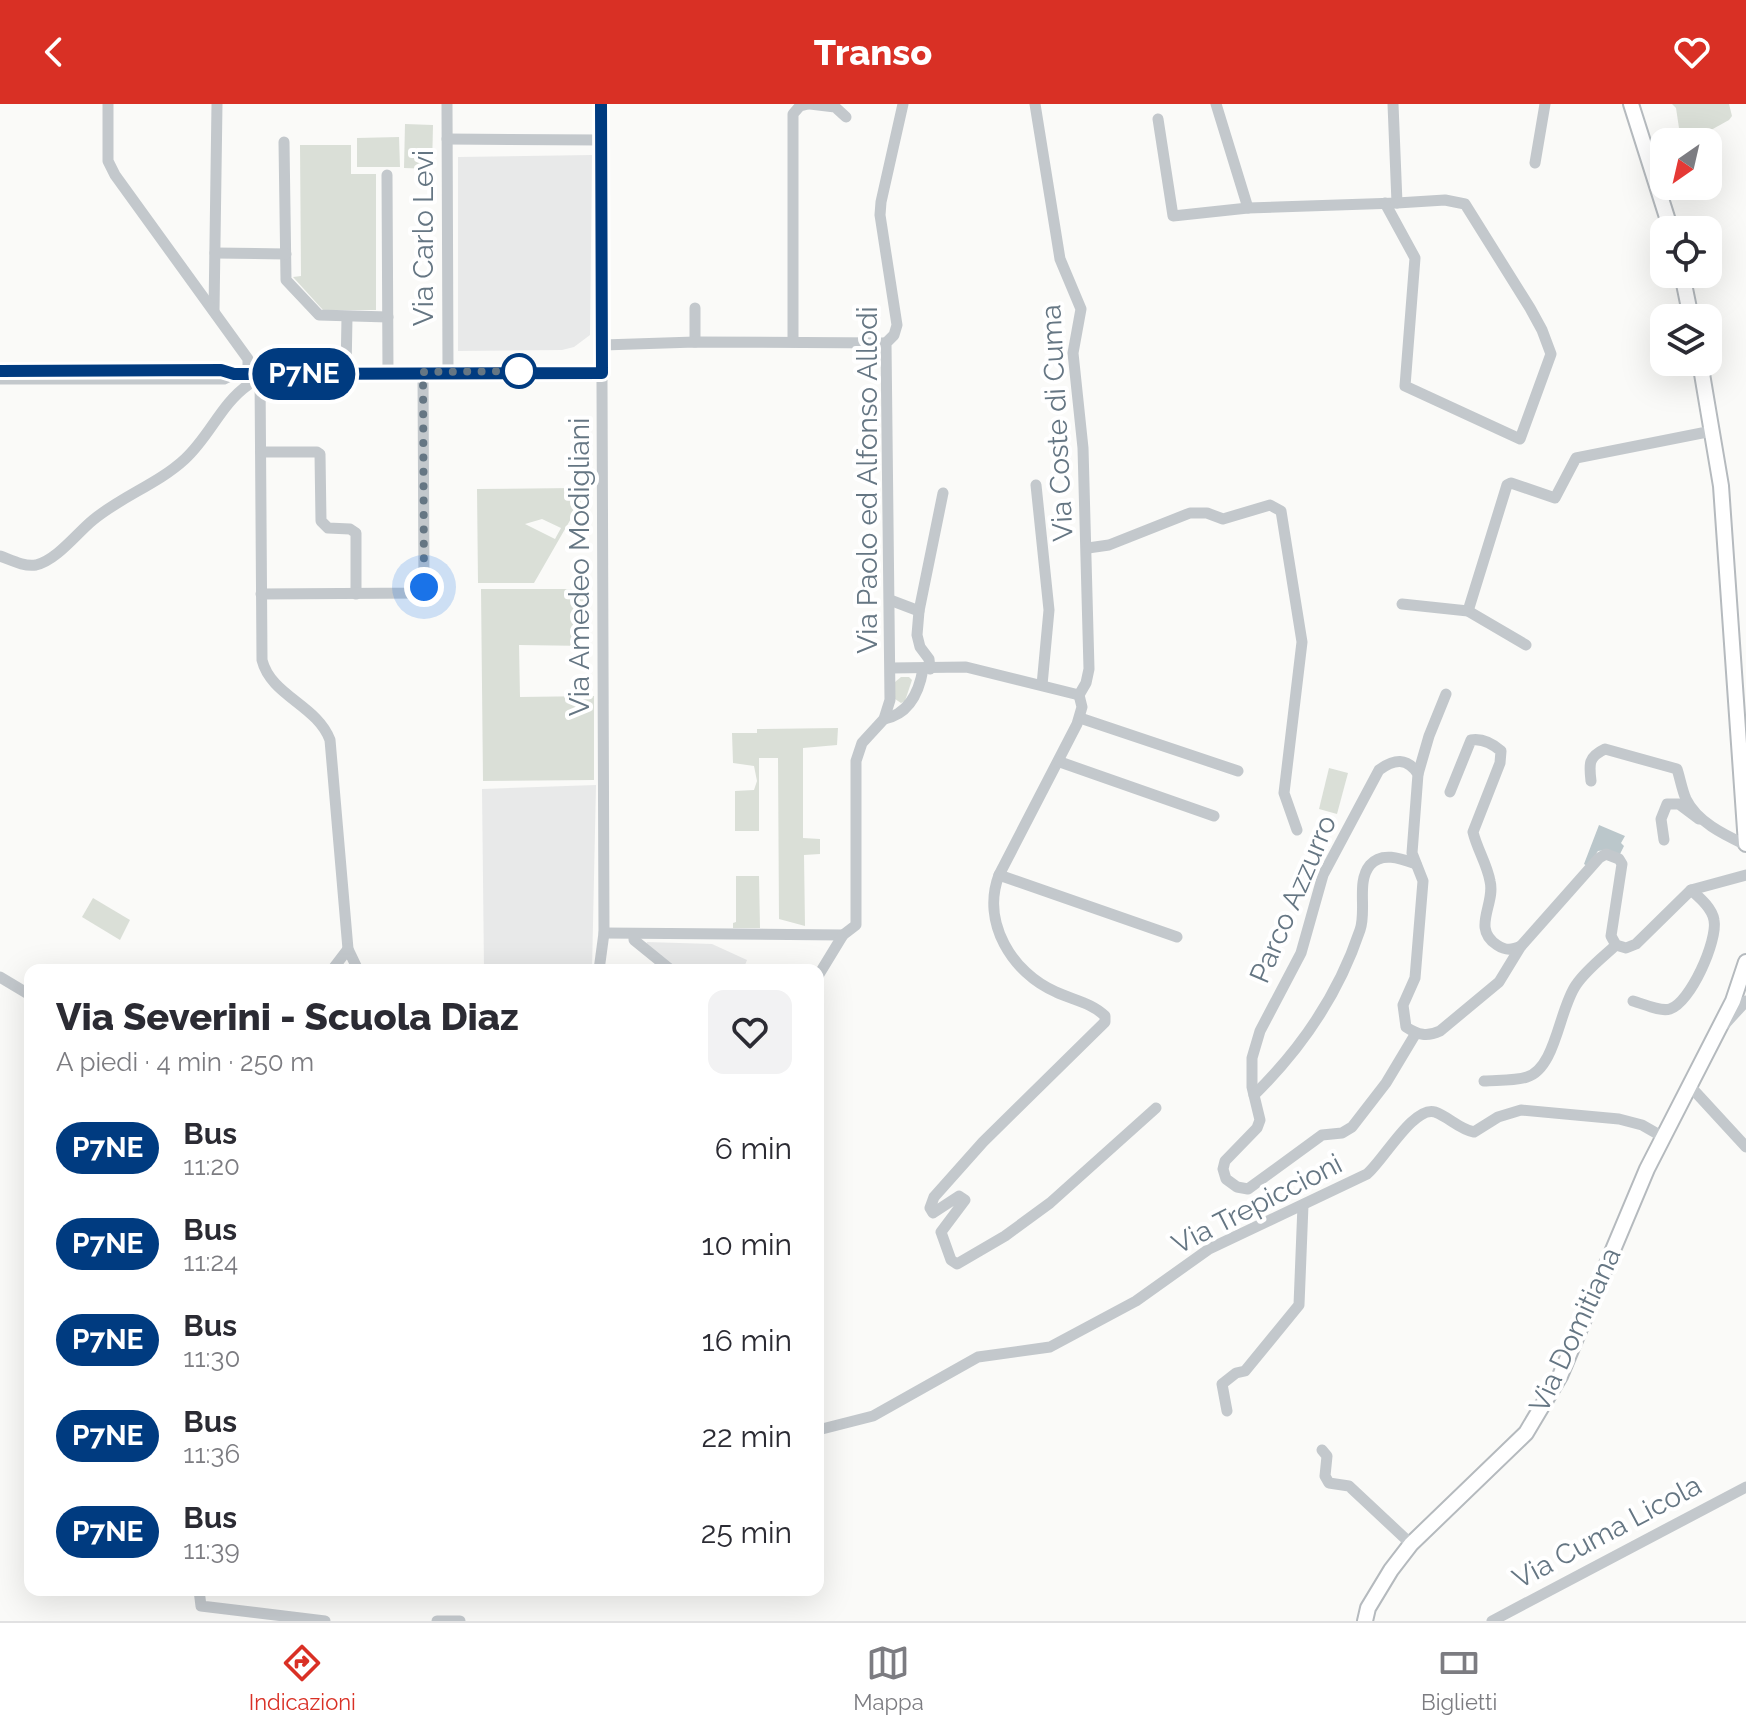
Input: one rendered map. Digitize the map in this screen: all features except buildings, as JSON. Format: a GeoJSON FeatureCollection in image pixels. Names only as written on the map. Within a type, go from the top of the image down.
{"type":"FeatureCollection","features":[{"type":"Feature","properties":{"kind":"main road"},"geometry":{"type":"LineString","coordinates":[[1631,104],[1667,216]]}},
{"type":"Feature","properties":{"kind":"main road"},"geometry":{"type":"LineString","coordinates":[[1702,376],[1727,554],[1742,724],[1746,845]]}},
{"type":"Feature","properties":{"kind":"main road","name":"Via Domitiana"},"geometry":{"type":"LineString","coordinates":[[1365,1621],[1375,1595],[1411,1544],[1526,1433],[1560,1376],[1647,1169],[1716,1033],[1739,1001],[1746,962]]}},
{"type":"Feature","properties":{"kind":"street"},"geometry":{"type":"LineString","coordinates":[[108,104],[108,161],[115,175],[248,359],[254,374],[261,452],[263,666],[274,683],[322,723],[330,740],[348,949],[355,964]]}},
{"type":"Feature","properties":{"kind":"street"},"geometry":{"type":"LineString","coordinates":[[214,312],[217,104]]}},
{"type":"Feature","properties":{"kind":"street","name":"Via Carlo Levi"},"geometry":{"type":"LineString","coordinates":[[447,104],[448,372]]}},
{"type":"Feature","properties":{"kind":"street","name":"Via Amedeo Modigliani"},"geometry":{"type":"LineString","coordinates":[[600,964],[604,933],[601,104]]}},
{"type":"Feature","properties":{"kind":"street"},"geometry":{"type":"LineString","coordinates":[[793,342],[793,114],[800,106],[809,104],[835,107],[846,117]]}},
{"type":"Feature","properties":{"kind":"street","name":"Via Paolo ed Alfonso Allodi"},"geometry":{"type":"LineString","coordinates":[[884,719],[890,700],[886,343],[894,335],[897,325],[883,237],[881,202],[903,104]]}},
{"type":"Feature","properties":{"kind":"street","name":"Via Coste di Cuma"},"geometry":{"type":"LineString","coordinates":[[1035,104],[1060,259],[1081,309],[1073,353],[1083,448],[1089,669],[1079,695],[1082,707],[1080,718],[1060,762],[999,875],[992,894],[993,910],[997,928],[1017,965],[1053,991],[1097,1008],[1105,1016],[1105,1022],[983,1142],[934,1197],[930,1208],[933,1213],[959,1196],[965,1200],[941,1232],[951,1260],[957,1264],[1005,1236],[1050,1203],[1156,1108]]}},
{"type":"Feature","properties":{"kind":"street"},"geometry":{"type":"LineString","coordinates":[[1216,104],[1248,208]]}},
{"type":"Feature","properties":{"kind":"street"},"geometry":{"type":"LineString","coordinates":[[1158,119],[1173,216],[1248,208],[1391,203],[1445,200],[1465,204],[1542,330],[1551,354],[1520,439],[1405,386],[1415,258],[1391,203],[1393,104]]}},
{"type":"Feature","properties":{"kind":"street"},"geometry":{"type":"LineString","coordinates":[[1535,163],[1545,104]]}},
{"type":"Feature","properties":{"kind":"street"},"geometry":{"type":"LineString","coordinates":[[447,139],[601,140]]}},
{"type":"Feature","properties":{"kind":"street"},"geometry":{"type":"LineString","coordinates":[[284,142],[286,280],[314,312],[325,316],[388,317]]}},
{"type":"Feature","properties":{"kind":"street"},"geometry":{"type":"LineString","coordinates":[[387,175],[388,373]]}},
{"type":"Feature","properties":{"kind":"street"},"geometry":{"type":"LineString","coordinates":[[215,253],[286,254]]}},
{"type":"Feature","properties":{"kind":"street"},"geometry":{"type":"LineString","coordinates":[[695,308],[695,342]]}},
{"type":"Feature","properties":{"kind":"street"},"geometry":{"type":"LineString","coordinates":[[346,373],[347,317]]}},
{"type":"Feature","properties":{"kind":"street"},"geometry":{"type":"LineString","coordinates":[[603,345],[886,343]]}},
{"type":"Feature","properties":{"kind":"street"},"geometry":{"type":"LineString","coordinates":[[0,371],[221,370],[229,376]]}},
{"type":"Feature","properties":{"kind":"street"},"geometry":{"type":"LineString","coordinates":[[261,594],[421,593],[424,587],[423,372]]}},
{"type":"Feature","properties":{"kind":"street"},"geometry":{"type":"LineString","coordinates":[[0,379],[423,372],[602,373]]}},
{"type":"Feature","properties":{"kind":"street"},"geometry":{"type":"LineString","coordinates":[[0,556],[26,565],[35,565],[49,558],[106,510],[185,460],[229,401],[248,385],[254,374]]}},
{"type":"Feature","properties":{"kind":"street"},"geometry":{"type":"LineString","coordinates":[[229,376],[229,401]]}},
{"type":"Feature","properties":{"kind":"street"},"geometry":{"type":"LineString","coordinates":[[1468,611],[1507,485],[1511,483],[1555,498],[1576,458],[1712,431]]}},
{"type":"Feature","properties":{"kind":"street"},"geometry":{"type":"LineString","coordinates":[[261,452],[320,454],[321,521],[328,528],[350,529],[356,533],[356,594]]}},
{"type":"Feature","properties":{"kind":"street","name":"Via Coste di Cuma"},"geometry":{"type":"LineString","coordinates":[[1036,485],[1049,610],[1042,685]]}},
{"type":"Feature","properties":{"kind":"street"},"geometry":{"type":"LineString","coordinates":[[943,493],[919,611],[917,635],[920,647],[929,659],[926,669],[966,667],[1079,695]]}},
{"type":"Feature","properties":{"kind":"street"},"geometry":{"type":"LineString","coordinates":[[1088,548],[1109,545],[1190,513],[1207,513],[1223,519],[1270,505],[1281,511],[1302,642],[1284,793],[1297,830]]}},
{"type":"Feature","properties":{"kind":"street"},"geometry":{"type":"LineString","coordinates":[[890,600],[919,611]]}},
{"type":"Feature","properties":{"kind":"street"},"geometry":{"type":"LineString","coordinates":[[1402,604],[1468,611],[1526,645]]}},
{"type":"Feature","properties":{"kind":"street","name":"Via Paolo ed Alfonso Allodi"},"geometry":{"type":"LineString","coordinates":[[824,966],[843,935],[853,928],[857,920],[858,751],[868,734],[884,719],[905,710],[913,700],[926,669],[890,664]]}},
{"type":"Feature","properties":{"kind":"street"},"geometry":{"type":"LineString","coordinates":[[1446,694],[1418,774],[1412,853],[1423,881],[1415,978],[1403,1005],[1406,1027],[1431,1036],[1499,982],[1521,946],[1599,858],[1606,854],[1619,859],[1622,864],[1611,936],[1616,945],[1626,948],[1636,944],[1691,890],[1746,875]]}},
{"type":"Feature","properties":{"kind":"street"},"geometry":{"type":"LineString","coordinates":[[890,700],[896,708],[905,710]]}},
{"type":"Feature","properties":{"kind":"street"},"geometry":{"type":"LineString","coordinates":[[1080,718],[1238,771]]}},
{"type":"Feature","properties":{"kind":"street"},"geometry":{"type":"LineString","coordinates":[[1450,792],[1471,740],[1487,742],[1501,751],[1500,763],[1473,832],[1491,881],[1484,926],[1488,938],[1501,948],[1511,950],[1521,946]]}},
{"type":"Feature","properties":{"kind":"street"},"geometry":{"type":"LineString","coordinates":[[1591,781],[1589,763],[1594,755],[1605,749],[1677,769],[1687,800],[1721,833],[1746,845]]}},
{"type":"Feature","properties":{"kind":"street","name":"Parco Azzurro"},"geometry":{"type":"LineString","coordinates":[[1416,1033],[1386,1083],[1352,1127],[1342,1133],[1322,1135],[1248,1189],[1237,1187],[1226,1179],[1223,1169],[1225,1161],[1257,1128],[1260,1120],[1254,1095],[1252,1058],[1260,1031],[1301,953],[1323,875],[1379,770],[1390,762],[1399,761],[1413,766],[1418,774]]}},
{"type":"Feature","properties":{"kind":"street"},"geometry":{"type":"LineString","coordinates":[[1060,762],[1214,816]]}},
{"type":"Feature","properties":{"kind":"street"},"geometry":{"type":"LineString","coordinates":[[1654,826],[1657,808],[1663,800],[1672,796],[1687,800]]}},
{"type":"Feature","properties":{"kind":"street"},"geometry":{"type":"LineString","coordinates":[[1664,840],[1661,819],[1667,804],[1679,804],[1690,815],[1707,821]]}},
{"type":"Feature","properties":{"kind":"street","name":"Parco Azzurro"},"geometry":{"type":"LineString","coordinates":[[1254,1095],[1297,1049],[1327,1003],[1361,928],[1364,875],[1373,862],[1387,857],[1416,864]]}},
{"type":"Feature","properties":{"kind":"street"},"geometry":{"type":"LineString","coordinates":[[999,875],[1177,937]]}},
{"type":"Feature","properties":{"kind":"street"},"geometry":{"type":"LineString","coordinates":[[1633,1001],[1667,1010],[1676,1007],[1698,978],[1711,951],[1714,920],[1705,903],[1691,890]]}},
{"type":"Feature","properties":{"kind":"street"},"geometry":{"type":"LineString","coordinates":[[604,933],[843,935]]}},
{"type":"Feature","properties":{"kind":"street"},"geometry":{"type":"LineString","coordinates":[[634,934],[634,940],[664,964]]}},
{"type":"Feature","properties":{"kind":"street"},"geometry":{"type":"LineString","coordinates":[[1484,1081],[1528,1077],[1540,1069],[1548,1057],[1576,984],[1616,945]]}},
{"type":"Feature","properties":{"kind":"street"},"geometry":{"type":"LineString","coordinates":[[337,964],[348,949]]}},
{"type":"Feature","properties":{"kind":"street"},"geometry":{"type":"LineString","coordinates":[[0,977],[24,991]]}},
{"type":"Feature","properties":{"kind":"street"},"geometry":{"type":"LineString","coordinates":[[1689,1085],[1746,1147]]}},
{"type":"Feature","properties":{"kind":"street","name":"Via Trepiccioni"},"geometry":{"type":"LineString","coordinates":[[824,1428],[873,1416],[978,1357],[1050,1347],[1136,1301],[1209,1249],[1367,1174],[1376,1167],[1408,1125],[1428,1110],[1474,1132],[1498,1117],[1521,1110],[1619,1119],[1642,1125],[1663,1137]]}},
{"type":"Feature","properties":{"kind":"street"},"geometry":{"type":"LineString","coordinates":[[1227,1411],[1222,1384],[1236,1373],[1245,1371],[1299,1305],[1303,1205]]}},
{"type":"Feature","properties":{"kind":"street"},"geometry":{"type":"LineString","coordinates":[[1322,1450],[1327,1456],[1325,1476],[1329,1483],[1349,1486],[1411,1544]]}},
{"type":"Feature","properties":{"kind":"street","name":"Via Cuma Licola"},"geometry":{"type":"LineString","coordinates":[[1492,1621],[1746,1487]]}},
{"type":"Feature","properties":{"kind":"street"},"geometry":{"type":"LineString","coordinates":[[200,1596],[201,1606],[266,1617],[325,1621]]}},
{"type":"Feature","properties":{"kind":"street"},"geometry":{"type":"LineString","coordinates":[[437,1621],[460,1621]]}},
{"type":"Feature","properties":{"kind":"shaded area"},"geometry":{"type":"Polygon","coordinates":[[[1672,104],[1729,104],[1732,116],[1715,128],[1679,128],[1676,108],[1672,104]]]}},
{"type":"Feature","properties":{"kind":"shaded area"},"geometry":{"type":"Polygon","coordinates":[[[405,124],[433,125],[432,169],[404,168],[405,124]]]}},
{"type":"Feature","properties":{"kind":"shaded area"},"geometry":{"type":"Polygon","coordinates":[[[399,137],[400,167],[357,167],[357,138],[399,137]]]}},
{"type":"Feature","properties":{"kind":"shaded area"},"geometry":{"type":"Polygon","coordinates":[[[300,145],[351,145],[351,174],[376,174],[376,310],[323,310],[293,277],[301,276],[300,145]]]}},
{"type":"Feature","properties":{"kind":"shaded area"},"geometry":{"type":"Polygon","coordinates":[[[592,155],[590,335],[574,347],[562,350],[458,351],[458,157],[592,155]]]}},
{"type":"Feature","properties":{"kind":"shaded area"},"geometry":{"type":"Polygon","coordinates":[[[576,488],[584,496],[534,583],[478,583],[477,489],[576,488]],[[542,519],[525,524],[555,539],[561,528],[542,519]]]}},
{"type":"Feature","properties":{"kind":"shaded area"},"geometry":{"type":"Polygon","coordinates":[[[481,589],[588,589],[588,646],[519,645],[520,697],[594,696],[594,780],[483,781],[481,589]]]}},
{"type":"Feature","properties":{"kind":"shaded area"},"geometry":{"type":"Polygon","coordinates":[[[901,677],[912,680],[905,701],[901,703],[895,699],[895,682],[901,677]]]}},
{"type":"Feature","properties":{"kind":"shaded area"},"geometry":{"type":"Polygon","coordinates":[[[838,728],[837,745],[803,748],[803,838],[820,839],[820,854],[804,855],[805,926],[779,919],[778,758],[759,758],[759,831],[735,831],[735,791],[754,790],[757,781],[754,766],[733,763],[732,733],[757,733],[757,729],[838,728]]]}},
{"type":"Feature","properties":{"kind":"shaded area"},"geometry":{"type":"Polygon","coordinates":[[[1329,768],[1348,773],[1337,814],[1319,809],[1329,768]]]}},
{"type":"Feature","properties":{"kind":"shaded area"},"geometry":{"type":"Polygon","coordinates":[[[596,785],[592,964],[484,964],[482,789],[596,785]]]}},
{"type":"Feature","properties":{"kind":"shaded area"},"geometry":{"type":"Polygon","coordinates":[[[1599,825],[1625,836],[1621,843],[1624,846],[1619,856],[1605,850],[1598,851],[1587,866],[1584,864],[1599,825]]]}},
{"type":"Feature","properties":{"kind":"shaded area"},"geometry":{"type":"Polygon","coordinates":[[[736,876],[759,876],[760,928],[733,928],[736,922],[736,876]]]}},
{"type":"Feature","properties":{"kind":"shaded area"},"geometry":{"type":"Polygon","coordinates":[[[93,898],[130,920],[120,940],[82,917],[93,898]]]}},
{"type":"Feature","properties":{"kind":"shaded area"},"geometry":{"type":"Polygon","coordinates":[[[647,942],[712,944],[747,960],[745,964],[669,964],[646,946],[647,942]]]}},
{"type":"Feature","properties":{"kind":"bus line","name":"P7NE"},"geometry":{"type":"LineString","coordinates":[[0,371],[602,373],[601,104]]}},
{"type":"Feature","properties":{"kind":"route"},"geometry":{"type":"LineString","coordinates":[[424,587],[423,372],[519,371]]}}]}
